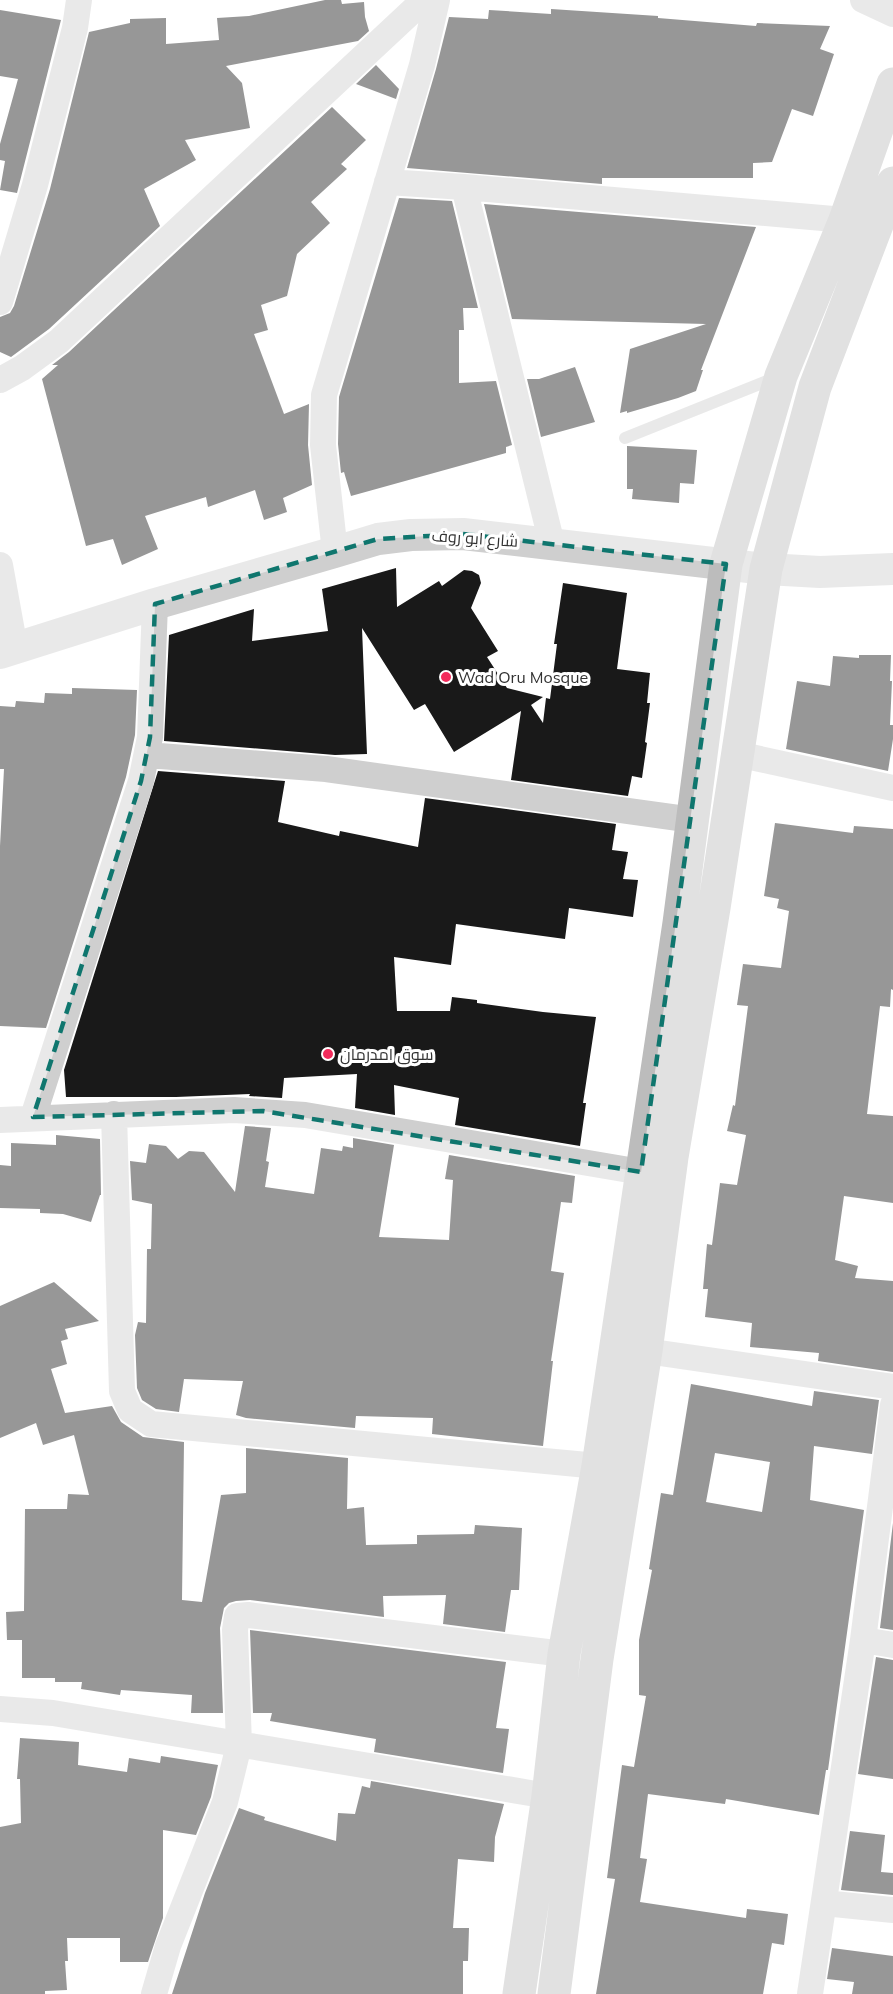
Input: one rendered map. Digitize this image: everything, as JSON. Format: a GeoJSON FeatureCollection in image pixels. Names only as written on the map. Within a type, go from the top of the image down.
{"type":"FeatureCollection","features":[{"type":"Feature","properties":{"kind":"main road"},"geometry":{"type":"LineString","coordinates":[[519,1994],[548,1796],[564,1653],[598,1466],[686,870],[726,564],[781,376],[845,220],[892,90]]}},
{"type":"Feature","properties":{"kind":"main road"},"geometry":{"type":"LineString","coordinates":[[554,1994],[597,1659],[646,1351],[672,1157],[719,875],[766,569],[815,387],[893,183]]}},
{"type":"Feature","properties":{"kind":"main road"},"geometry":{"type":"LineString","coordinates":[[686,870],[719,875]]}},
{"type":"Feature","properties":{"kind":"street"},"geometry":{"type":"LineString","coordinates":[[0,303],[35,185],[75,28],[79,0]]}},
{"type":"Feature","properties":{"kind":"street"},"geometry":{"type":"LineString","coordinates":[[0,380],[22,368],[59,341],[424,0]]}},
{"type":"Feature","properties":{"kind":"street"},"geometry":{"type":"LineString","coordinates":[[335,552],[323,445],[324,395],[429,39],[437,0]]}},
{"type":"Feature","properties":{"kind":"street"},"geometry":{"type":"LineString","coordinates":[[863,0],[893,14]]}},
{"type":"Feature","properties":{"kind":"street"},"geometry":{"type":"LineString","coordinates":[[387,182],[845,220]]}},
{"type":"Feature","properties":{"kind":"street"},"geometry":{"type":"LineString","coordinates":[[464,187],[552,544]]}},
{"type":"Feature","properties":{"kind":"street","name":"شارع ابو روف"},"geometry":{"type":"LineString","coordinates":[[8,651],[155,604],[378,539],[411,535],[463,534],[766,569],[820,572],[893,568]]}},
{"type":"Feature","properties":{"kind":"street"},"geometry":{"type":"LineString","coordinates":[[0,565],[8,651]]}},
{"type":"Feature","properties":{"kind":"street"},"geometry":{"type":"LineString","coordinates":[[33,1117],[141,781],[150,737],[155,604]]}},
{"type":"Feature","properties":{"kind":"street"},"geometry":{"type":"LineString","coordinates":[[737,754],[893,788]]}},
{"type":"Feature","properties":{"kind":"street"},"geometry":{"type":"LineString","coordinates":[[147,755],[348,772],[693,820]]}},
{"type":"Feature","properties":{"kind":"street"},"geometry":{"type":"LineString","coordinates":[[0,1119],[234,1110],[305,1116],[641,1172]]}},
{"type":"Feature","properties":{"kind":"street"},"geometry":{"type":"LineString","coordinates":[[114,1114],[122,1391],[130,1410],[151,1424],[598,1466]]}},
{"type":"Feature","properties":{"kind":"street"},"geometry":{"type":"LineString","coordinates":[[646,1351],[893,1387]]}},
{"type":"Feature","properties":{"kind":"street"},"geometry":{"type":"LineString","coordinates":[[810,1994],[863,1640],[893,1405]]}},
{"type":"Feature","properties":{"kind":"street"},"geometry":{"type":"LineString","coordinates":[[154,1994],[168,1946],[225,1802],[239,1745],[235,1630],[237,1616],[248,1615],[564,1653]]}},
{"type":"Feature","properties":{"kind":"street"},"geometry":{"type":"LineString","coordinates":[[863,1640],[893,1644]]}},
{"type":"Feature","properties":{"kind":"street"},"geometry":{"type":"LineString","coordinates":[[0,1709],[53,1713],[548,1796]]}},
{"type":"Feature","properties":{"kind":"street"},"geometry":{"type":"LineString","coordinates":[[824,1904],[893,1910]]}},
{"type":"Feature","properties":{"kind":"lane"},"geometry":{"type":"LineString","coordinates":[[625,438],[781,376]]}},
{"type":"Feature","properties":{"kind":"highlighted area"},"geometry":{"type":"Polygon","coordinates":[[[463,534],[726,564],[641,1172],[263,1111],[33,1117],[141,781],[150,737],[155,604],[378,539],[463,534]]]}},
{"type":"Feature","properties":{"kind":"building"},"geometry":{"type":"Polygon","coordinates":[[[325,0],[341,0],[342,4],[364,2],[369,31],[358,41],[226,66],[242,83],[250,128],[185,140],[196,160],[144,189],[160,226],[49,329],[11,357],[0,352],[0,317],[10,313],[14,306],[50,189],[89,32],[130,23],[130,19],[166,18],[166,44],[219,40],[217,18],[249,16],[325,0]]]}},
{"type":"Feature","properties":{"kind":"building"},"geometry":{"type":"Polygon","coordinates":[[[551,9],[658,16],[658,18],[756,26],[757,23],[830,26],[820,49],[834,54],[813,116],[792,109],[772,162],[753,163],[753,178],[602,178],[602,184],[407,168],[449,17],[488,19],[489,10],[551,14],[551,9]]]}},
{"type":"Feature","properties":{"kind":"building"},"geometry":{"type":"Polygon","coordinates":[[[0,10],[61,20],[17,193],[0,190],[5,161],[0,160],[0,144],[18,79],[0,76],[0,10]]]}},
{"type":"Feature","properties":{"kind":"building"},"geometry":{"type":"Polygon","coordinates":[[[376,65],[399,89],[396,99],[356,84],[376,65]]]}},
{"type":"Feature","properties":{"kind":"building"},"geometry":{"type":"Polygon","coordinates":[[[332,107],[366,140],[341,164],[347,169],[311,202],[330,223],[297,254],[287,296],[261,305],[268,330],[254,334],[284,414],[309,404],[308,445],[312,485],[283,498],[287,512],[264,520],[255,490],[208,507],[206,497],[145,516],[158,549],[122,565],[113,539],[86,546],[42,379],[58,365],[52,365],[69,352],[332,107]]]}},
{"type":"Feature","properties":{"kind":"building"},"geometry":{"type":"Polygon","coordinates":[[[399,198],[452,201],[478,308],[463,308],[464,330],[459,330],[459,383],[496,381],[512,445],[506,447],[506,453],[351,496],[344,472],[341,473],[338,444],[339,397],[399,198]]]}},
{"type":"Feature","properties":{"kind":"building"},"geometry":{"type":"Polygon","coordinates":[[[484,204],[756,227],[701,370],[703,370],[696,391],[627,413],[627,411],[620,413],[630,349],[706,324],[512,319],[484,204]]]}},
{"type":"Feature","properties":{"kind":"building"},"geometry":{"type":"Polygon","coordinates":[[[575,367],[595,422],[541,437],[527,379],[539,379],[575,367]]]}},
{"type":"Feature","properties":{"kind":"building"},"geometry":{"type":"Polygon","coordinates":[[[627,446],[697,450],[694,484],[680,483],[679,503],[632,499],[633,489],[627,489],[627,446]]]}},
{"type":"Feature","properties":{"kind":"building"},"geometry":{"type":"Polygon","coordinates":[[[396,568],[397,607],[439,581],[442,586],[464,570],[479,575],[481,583],[471,608],[498,651],[487,657],[507,688],[543,697],[531,705],[543,723],[546,698],[550,699],[557,644],[554,644],[563,583],[627,593],[617,669],[650,673],[647,703],[650,703],[645,742],[647,743],[642,778],[632,776],[628,796],[511,780],[521,711],[454,752],[425,704],[414,710],[362,628],[367,754],[335,755],[164,741],[169,635],[254,609],[252,641],[328,631],[322,589],[396,568]]]}},
{"type":"Feature","properties":{"kind":"building"},"geometry":{"type":"Polygon","coordinates":[[[859,655],[891,655],[890,725],[893,725],[893,739],[888,771],[786,749],[797,681],[830,686],[833,656],[859,658],[859,655]]]}},
{"type":"Feature","properties":{"kind":"building"},"geometry":{"type":"Polygon","coordinates":[[[72,688],[137,690],[135,735],[126,777],[46,1028],[0,1026],[0,846],[4,769],[0,769],[0,706],[15,707],[16,701],[44,703],[45,693],[72,694],[72,688]]]}},
{"type":"Feature","properties":{"kind":"building"},"geometry":{"type":"Polygon","coordinates":[[[158,771],[285,781],[278,822],[339,836],[340,831],[418,847],[425,798],[616,824],[612,850],[628,852],[623,879],[638,880],[633,917],[569,908],[565,939],[456,924],[451,965],[394,957],[397,1011],[450,1011],[452,997],[477,1000],[477,1003],[596,1017],[583,1103],[586,1103],[580,1146],[455,1125],[459,1098],[394,1085],[395,1115],[355,1108],[357,1074],[284,1078],[282,1098],[249,1096],[250,1094],[66,1097],[64,1070],[158,771]]]}},
{"type":"Feature","properties":{"kind":"building"},"geometry":{"type":"Polygon","coordinates":[[[775,823],[853,833],[854,826],[893,829],[893,990],[891,989],[890,1007],[880,1006],[867,1114],[893,1116],[893,1203],[844,1196],[835,1260],[858,1266],[855,1278],[893,1281],[893,1372],[818,1361],[819,1353],[750,1347],[752,1323],[705,1317],[708,1289],[703,1289],[707,1244],[712,1245],[720,1183],[737,1185],[746,1135],[727,1131],[733,1105],[735,1106],[748,1006],[737,1005],[743,964],[781,968],[789,911],[777,908],[779,899],[764,896],[775,823]]]}},
{"type":"Feature","properties":{"kind":"building"},"geometry":{"type":"Polygon","coordinates":[[[245,1126],[271,1128],[265,1187],[314,1194],[321,1148],[342,1151],[343,1146],[353,1148],[353,1138],[394,1145],[379,1237],[449,1240],[453,1180],[445,1179],[449,1155],[575,1176],[572,1203],[561,1202],[551,1271],[564,1273],[551,1361],[553,1361],[543,1446],[432,1434],[433,1418],[356,1416],[355,1428],[246,1418],[236,1415],[243,1381],[184,1379],[179,1412],[156,1409],[142,1400],[137,1388],[135,1335],[138,1322],[146,1323],[147,1249],[151,1249],[152,1204],[132,1200],[130,1161],[146,1163],[149,1144],[166,1146],[178,1159],[189,1151],[204,1152],[235,1192],[245,1126]]]}},
{"type":"Feature","properties":{"kind":"building"},"geometry":{"type":"Polygon","coordinates":[[[56,1135],[100,1139],[101,1195],[91,1222],[63,1214],[40,1213],[40,1209],[0,1208],[0,1165],[11,1166],[11,1143],[56,1145],[56,1135]]]}},
{"type":"Feature","properties":{"kind":"building"},"geometry":{"type":"Polygon","coordinates":[[[54,1282],[99,1321],[65,1329],[68,1339],[61,1341],[67,1364],[51,1369],[65,1413],[112,1406],[121,1422],[143,1437],[184,1442],[182,1600],[202,1602],[221,1495],[246,1493],[246,1448],[348,1458],[347,1509],[364,1507],[366,1545],[417,1544],[417,1535],[474,1534],[475,1525],[522,1528],[519,1590],[511,1590],[505,1632],[443,1624],[446,1595],[383,1596],[384,1617],[250,1600],[236,1601],[224,1608],[220,1628],[223,1713],[191,1713],[192,1695],[121,1690],[120,1695],[81,1689],[82,1682],[55,1682],[55,1678],[22,1678],[22,1640],[7,1640],[6,1612],[24,1611],[25,1509],[67,1509],[68,1494],[89,1495],[74,1435],[43,1445],[36,1423],[0,1438],[0,1306],[54,1282]]]}},
{"type":"Feature","properties":{"kind":"building"},"geometry":{"type":"Polygon","coordinates":[[[691,1384],[812,1406],[814,1391],[879,1400],[872,1454],[814,1446],[810,1500],[864,1510],[828,1770],[826,1770],[819,1815],[726,1799],[725,1804],[648,1794],[640,1858],[647,1859],[640,1902],[746,1918],[747,1909],[788,1914],[784,1945],[772,1943],[763,1994],[596,1994],[615,1879],[607,1878],[622,1765],[634,1767],[646,1696],[639,1695],[639,1640],[652,1570],[649,1569],[661,1493],[673,1495],[691,1384]],[[715,1453],[706,1502],[762,1512],[770,1462],[715,1453]]]}},
{"type":"Feature","properties":{"kind":"building"},"geometry":{"type":"Polygon","coordinates":[[[893,1523],[893,1630],[880,1628],[893,1523]]]}},
{"type":"Feature","properties":{"kind":"building"},"geometry":{"type":"Polygon","coordinates":[[[250,1630],[506,1662],[496,1728],[509,1729],[503,1773],[374,1752],[376,1739],[270,1721],[272,1713],[253,1713],[250,1630]]]}},
{"type":"Feature","properties":{"kind":"building"},"geometry":{"type":"Polygon","coordinates":[[[876,1657],[893,1660],[893,1779],[858,1774],[876,1657]]]}},
{"type":"Feature","properties":{"kind":"building"},"geometry":{"type":"Polygon","coordinates":[[[20,1738],[79,1742],[78,1765],[127,1772],[129,1758],[160,1763],[161,1756],[218,1765],[211,1797],[196,1835],[163,1830],[163,1918],[148,1962],[120,1962],[120,1938],[67,1938],[68,1961],[65,1961],[67,1990],[45,1991],[45,1994],[0,1994],[0,1827],[21,1823],[20,1779],[17,1779],[20,1738]]]}},
{"type":"Feature","properties":{"kind":"building"},"geometry":{"type":"Polygon","coordinates":[[[371,1781],[504,1804],[495,1837],[494,1862],[458,1859],[453,1928],[469,1928],[468,1961],[463,1961],[463,1994],[172,1994],[205,1893],[239,1808],[265,1817],[264,1820],[336,1841],[338,1813],[355,1814],[362,1786],[370,1788],[371,1781]]]}},
{"type":"Feature","properties":{"kind":"building"},"geometry":{"type":"Polygon","coordinates":[[[850,1831],[885,1835],[881,1872],[893,1873],[893,1895],[841,1890],[850,1831]]]}},
{"type":"Feature","properties":{"kind":"building"},"geometry":{"type":"Polygon","coordinates":[[[832,1948],[893,1956],[893,1994],[852,1994],[854,1982],[827,1979],[832,1948]]]}},
{"type":"Feature","properties":{"kind":"place","name":"Wad Oru Mosque"},"geometry":{"type":"Point","coordinates":[446,677]}},
{"type":"Feature","properties":{"kind":"place","name":"سوق امدرمان"},"geometry":{"type":"Point","coordinates":[328,1054]}}]}
